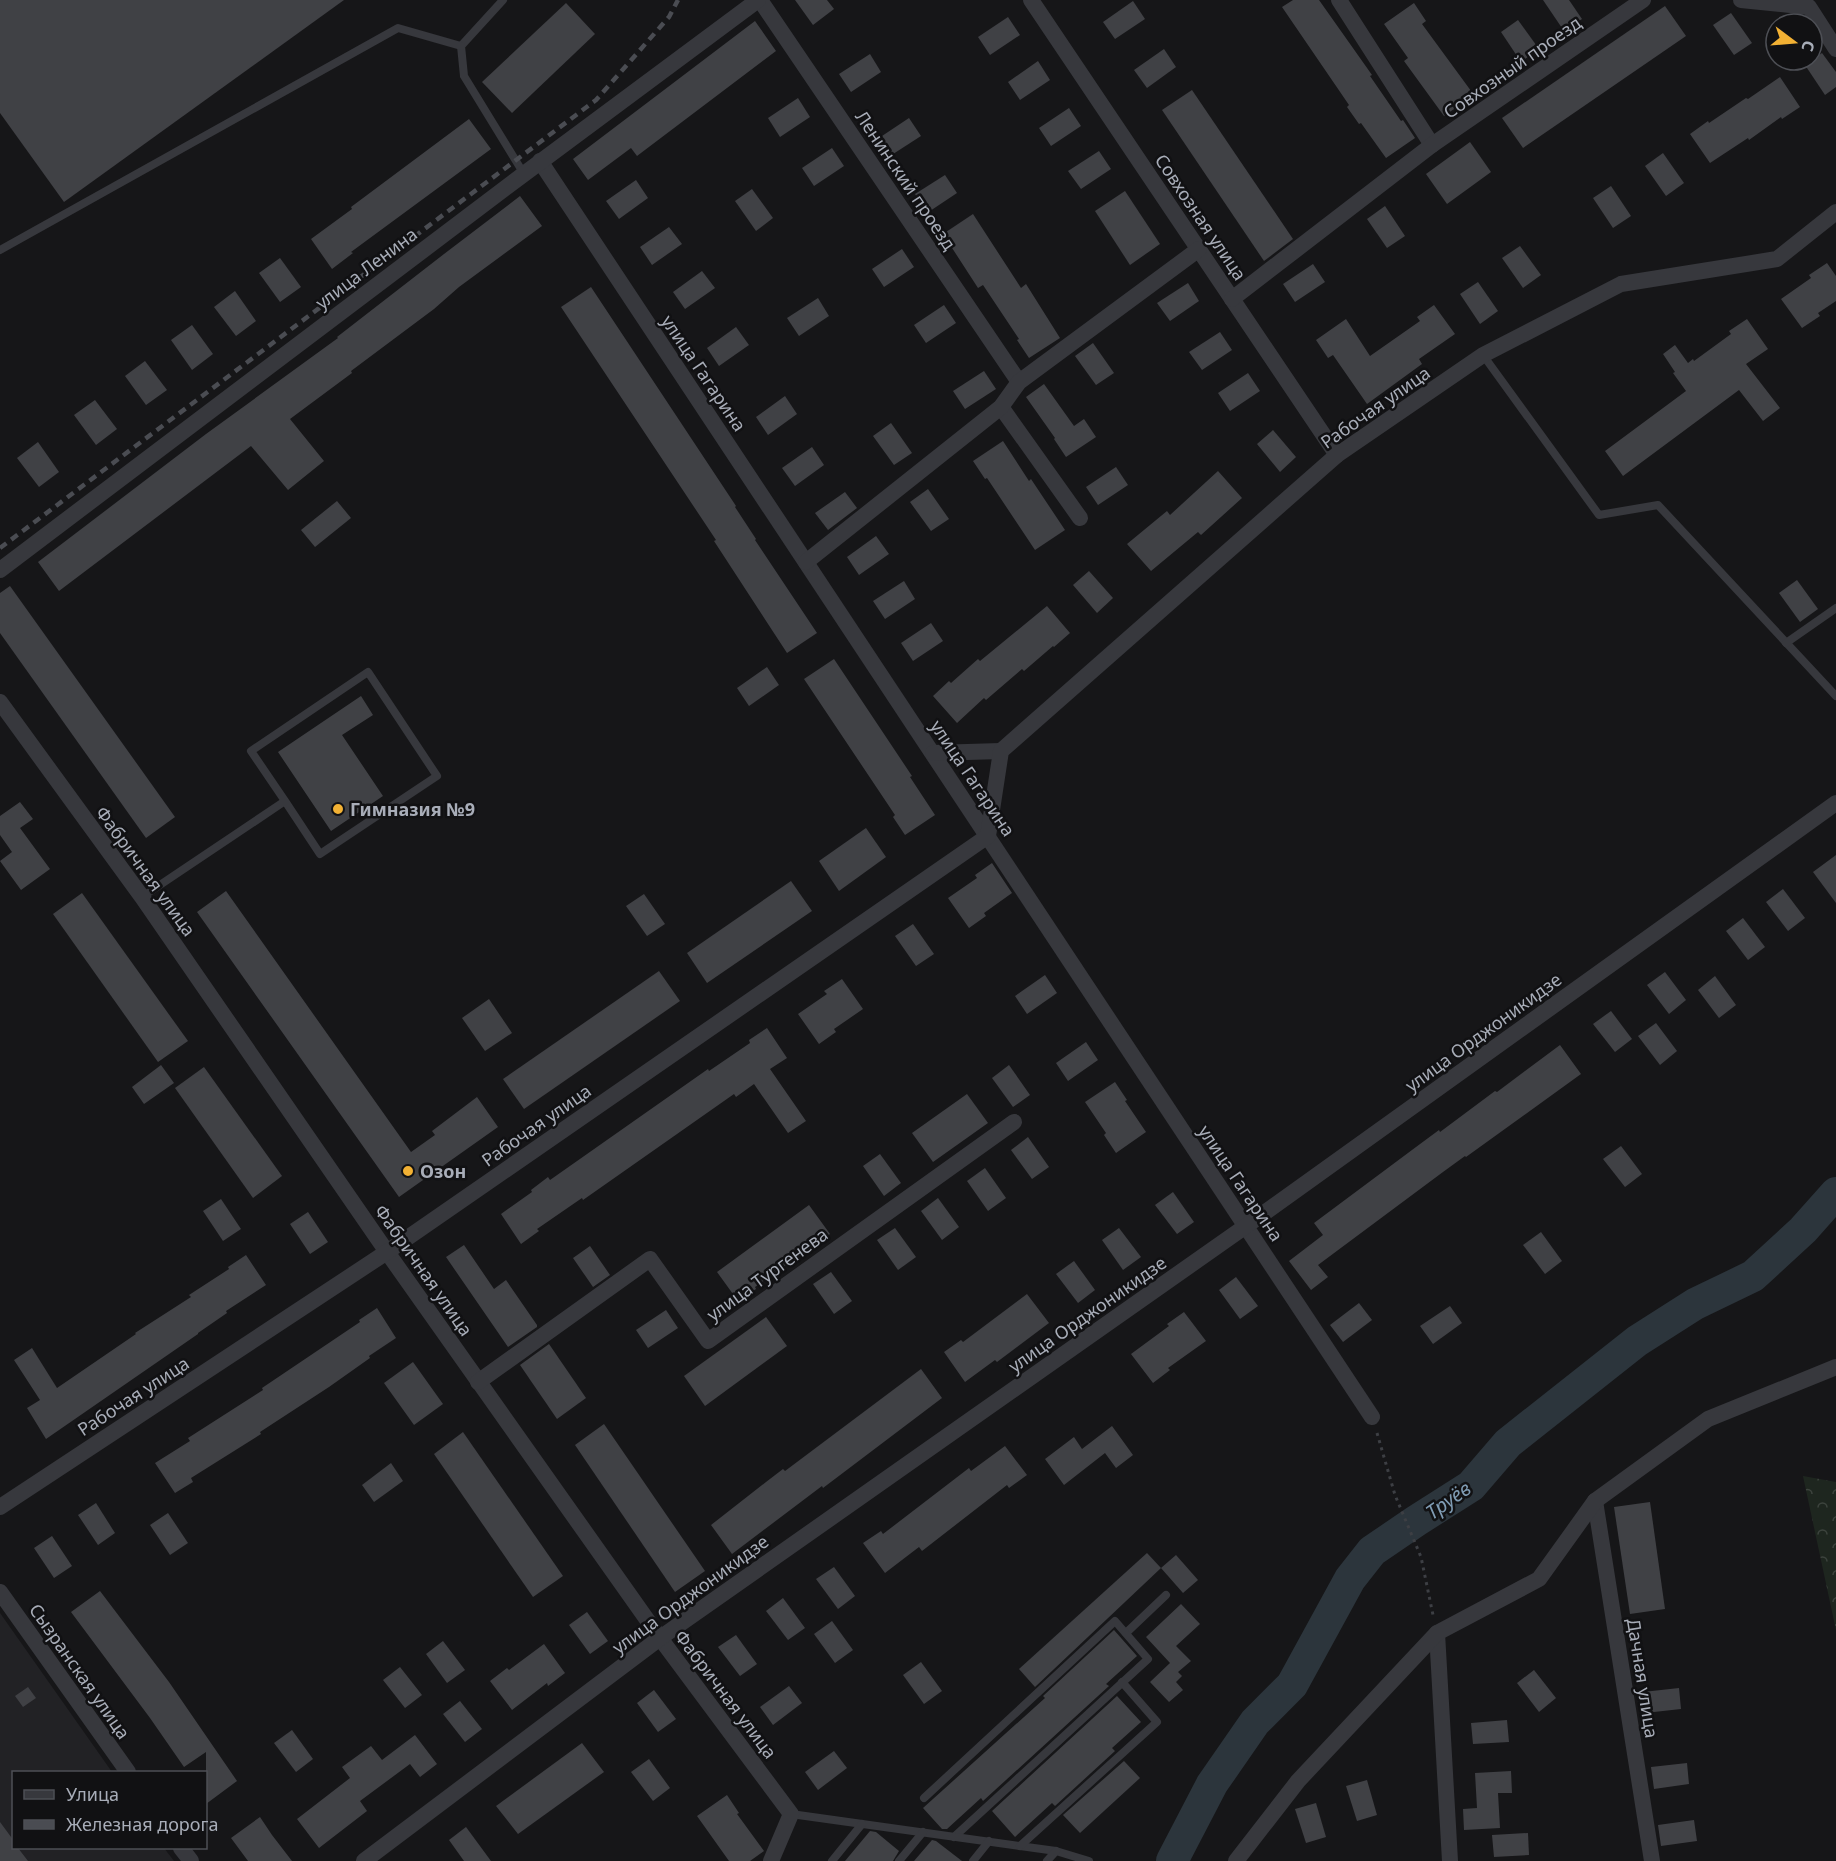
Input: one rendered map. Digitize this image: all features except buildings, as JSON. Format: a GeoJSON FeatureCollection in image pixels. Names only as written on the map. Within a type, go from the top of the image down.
{"type":"FeatureCollection","features":[{"type":"Feature","properties":{"kind":"street","name":"улица Ленина"},"geometry":{"type":"LineString","coordinates":[[0,570],[540,161],[759,0]]}},
{"type":"Feature","properties":{"kind":"street","name":"Ленинский проезд"},"geometry":{"type":"LineString","coordinates":[[759,0],[1019,382]]}},
{"type":"Feature","properties":{"kind":"street","name":"Совхозная улица"},"geometry":{"type":"LineString","coordinates":[[1031,0],[1337,455]]}},
{"type":"Feature","properties":{"kind":"street"},"geometry":{"type":"LineString","coordinates":[[1339,0],[1432,145]]}},
{"type":"Feature","properties":{"kind":"street","name":"Совхозный проезд"},"geometry":{"type":"LineString","coordinates":[[1232,299],[1432,145],[1643,0]]}},
{"type":"Feature","properties":{"kind":"street"},"geometry":{"type":"LineString","coordinates":[[1741,0],[1809,7],[1836,49]]}},
{"type":"Feature","properties":{"kind":"street","name":"улица Гагарина"},"geometry":{"type":"LineString","coordinates":[[540,161],[1372,1417]]}},
{"type":"Feature","properties":{"kind":"street","name":"Рабочая улица"},"geometry":{"type":"LineString","coordinates":[[1001,751],[1337,455],[1483,355],[1621,284],[1777,259],[1836,212]]}},
{"type":"Feature","properties":{"kind":"street"},"geometry":{"type":"LineString","coordinates":[[806,562],[1001,407],[1019,382],[1199,249]]}},
{"type":"Feature","properties":{"kind":"street"},"geometry":{"type":"LineString","coordinates":[[1001,407],[1080,518]]}},
{"type":"Feature","properties":{"kind":"street","name":"Фабричная улица"},"geometry":{"type":"LineString","coordinates":[[0,702],[142,897],[387,1252],[660,1638],[791,1814]]}},
{"type":"Feature","properties":{"kind":"street"},"geometry":{"type":"LineString","coordinates":[[933,753],[1001,751],[988,836]]}},
{"type":"Feature","properties":{"kind":"street","name":"улица Орджоникидзе"},"geometry":{"type":"LineString","coordinates":[[364,1861],[660,1638],[1246,1226],[1836,803]]}},
{"type":"Feature","properties":{"kind":"street","name":"Рабочая улица"},"geometry":{"type":"LineString","coordinates":[[0,1507],[387,1252],[988,836]]}},
{"type":"Feature","properties":{"kind":"street","name":"улица Тургенева"},"geometry":{"type":"LineString","coordinates":[[478,1382],[650,1259],[708,1341],[1014,1122]]}},
{"type":"Feature","properties":{"kind":"street"},"geometry":{"type":"LineString","coordinates":[[1236,1861],[1298,1780],[1437,1633],[1539,1579],[1595,1501],[1708,1419],[1835,1367]]}},
{"type":"Feature","properties":{"kind":"street","name":"Дачная улица"},"geometry":{"type":"LineString","coordinates":[[1595,1501],[1652,1861]]}},
{"type":"Feature","properties":{"kind":"street","name":"Сызранская улица"},"geometry":{"type":"LineString","coordinates":[[0,1592],[127,1771]]}},
{"type":"Feature","properties":{"kind":"street"},"geometry":{"type":"LineString","coordinates":[[1437,1633],[1450,1861]]}},
{"type":"Feature","properties":{"kind":"street"},"geometry":{"type":"LineString","coordinates":[[771,1861],[791,1814]]}},
{"type":"Feature","properties":{"kind":"street"},"geometry":{"type":"LineString","coordinates":[[182,1849],[191,1861]]}},
{"type":"Feature","properties":{"kind":"lane"},"geometry":{"type":"LineString","coordinates":[[503,0],[461,46],[464,76],[524,174]]}},
{"type":"Feature","properties":{"kind":"lane"},"geometry":{"type":"LineString","coordinates":[[0,250],[398,28],[461,46]]}},
{"type":"Feature","properties":{"kind":"lane"},"geometry":{"type":"LineString","coordinates":[[1483,355],[1599,515],[1658,505],[1836,696]]}},
{"type":"Feature","properties":{"kind":"lane"},"geometry":{"type":"LineString","coordinates":[[1786,643],[1836,609]]}},
{"type":"Feature","properties":{"kind":"lane"},"geometry":{"type":"LineString","coordinates":[[368,672],[437,776],[321,854],[285,801],[251,751],[368,672]]}},
{"type":"Feature","properties":{"kind":"lane"},"geometry":{"type":"LineString","coordinates":[[142,897],[285,801]]}},
{"type":"Feature","properties":{"kind":"lane"},"geometry":{"type":"LineString","coordinates":[[1126,1633],[1166,1594]]}},
{"type":"Feature","properties":{"kind":"lane"},"geometry":{"type":"LineString","coordinates":[[924,1798],[1115,1621],[1148,1659],[954,1837]]}},
{"type":"Feature","properties":{"kind":"lane"},"geometry":{"type":"LineString","coordinates":[[1020,1846],[1157,1722],[1122,1682]]}},
{"type":"Feature","properties":{"kind":"lane"},"geometry":{"type":"LineString","coordinates":[[791,1814],[1056,1851],[1089,1861]]}},
{"type":"Feature","properties":{"kind":"lane"},"geometry":{"type":"LineString","coordinates":[[832,1861],[862,1824]]}},
{"type":"Feature","properties":{"kind":"lane"},"geometry":{"type":"LineString","coordinates":[[899,1861],[923,1832]]}},
{"type":"Feature","properties":{"kind":"lane"},"geometry":{"type":"LineString","coordinates":[[973,1861],[989,1841]]}},
{"type":"Feature","properties":{"kind":"lane"},"geometry":{"type":"LineString","coordinates":[[1047,1861],[1056,1851]]}},
{"type":"Feature","properties":{"kind":"path"},"geometry":{"type":"LineString","coordinates":[[1372,1417],[1395,1495],[1421,1557],[1437,1633]]}},
{"type":"Feature","properties":{"kind":"shaded area"},"geometry":{"type":"Polygon","coordinates":[[[0,1613],[111,1771],[12,1771],[12,1849],[165,1849],[174,1861],[0,1861],[0,1613]]]}},
{"type":"Feature","properties":{"kind":"green space"},"geometry":{"type":"Polygon","coordinates":[[[1803,1476],[1836,1482],[1836,1630],[1803,1476]]]}},
{"type":"Feature","properties":{"kind":"waterway","name":"Труёв"},"geometry":{"type":"LineString","coordinates":[[1172,1861],[1212,1784],[1255,1722],[1292,1685],[1350,1579],[1372,1551],[1471,1486],[1508,1443],[1637,1341],[1695,1304],[1753,1276],[1803,1230],[1836,1193]]}},
{"type":"Feature","properties":{"kind":"railway"},"geometry":{"type":"LineString","coordinates":[[0,548],[596,100],[669,17],[678,0]]}},
{"type":"Feature","properties":{"kind":"place","name":"Гимназия №9"},"geometry":{"type":"Point","coordinates":[338,809]}},
{"type":"Feature","properties":{"kind":"place","name":"Озон"},"geometry":{"type":"Point","coordinates":[408,1171]}}]}
